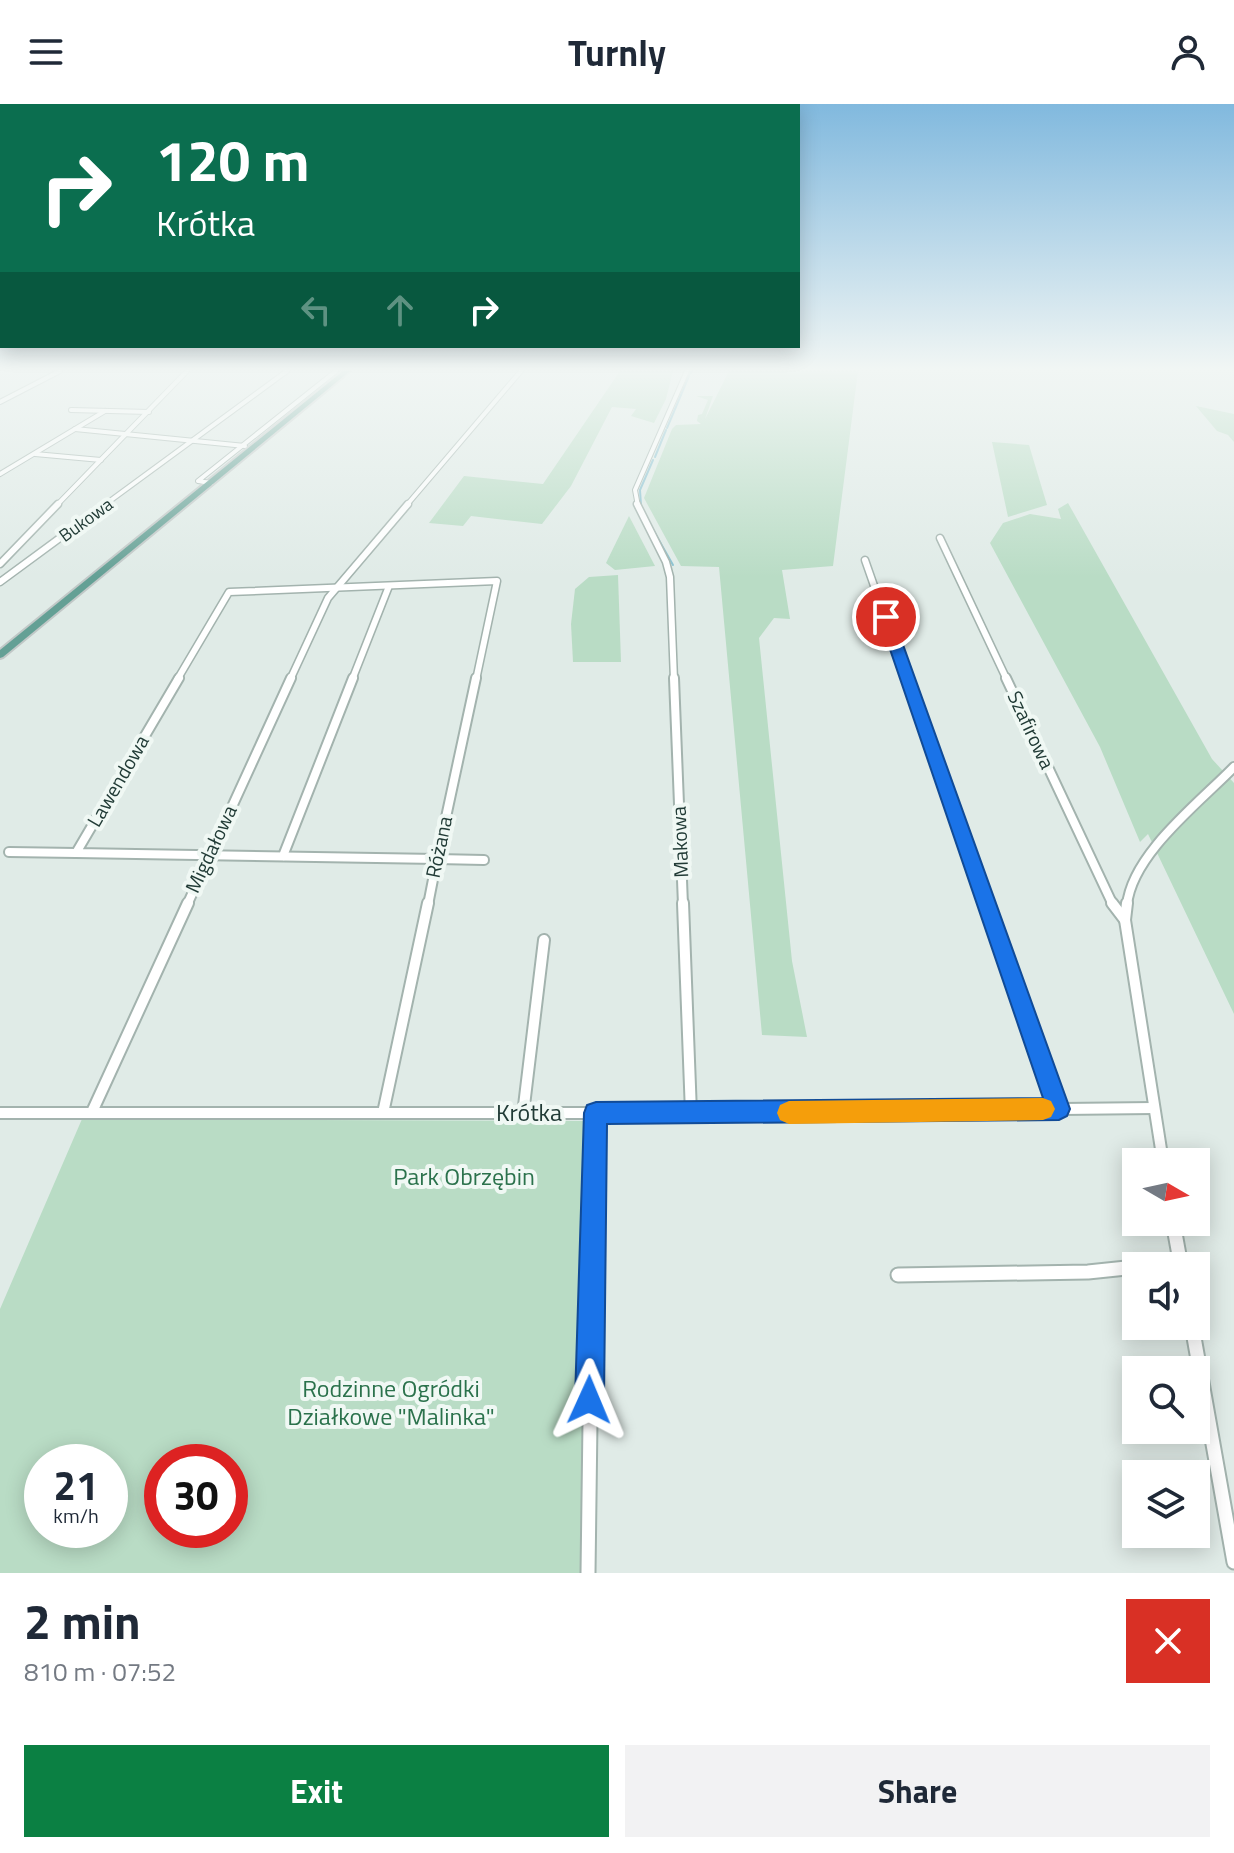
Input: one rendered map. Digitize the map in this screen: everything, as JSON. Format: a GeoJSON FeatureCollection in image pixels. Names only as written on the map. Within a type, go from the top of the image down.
{"type":"FeatureCollection","features":[{"type":"Feature","properties":{"kind":"main road"},"geometry":{"type":"LineString","coordinates":[[0,655],[264,440]]}},
{"type":"Feature","properties":{"kind":"street"},"geometry":{"type":"LineString","coordinates":[[0,474],[58,440]]}},
{"type":"Feature","properties":{"kind":"street"},"geometry":{"type":"LineString","coordinates":[[0,564],[121,440]]}},
{"type":"Feature","properties":{"kind":"street"},"geometry":{"type":"LineString","coordinates":[[180,440],[255,447]]}},
{"type":"Feature","properties":{"kind":"street"},"geometry":{"type":"LineString","coordinates":[[211,483],[198,481],[251,440]]}},
{"type":"Feature","properties":{"kind":"street","name":"Migdałowa"},"geometry":{"type":"LineString","coordinates":[[92,1112],[207,855],[334,588],[462,440]]}},
{"type":"Feature","properties":{"kind":"street"},"geometry":{"type":"LineString","coordinates":[[650,551],[659,550],[635,501],[635,490],[660,440]]}},
{"type":"Feature","properties":{"kind":"street","name":"Bukowa"},"geometry":{"type":"LineString","coordinates":[[0,582],[194,441]]}},
{"type":"Feature","properties":{"kind":"street"},"geometry":{"type":"LineString","coordinates":[[34,454],[101,460]]}},
{"type":"Feature","properties":{"kind":"street","name":"Szafirowa"},"geometry":{"type":"LineString","coordinates":[[940,538],[1115,909],[1125,920]]}},
{"type":"Feature","properties":{"kind":"street","name":"Makowa"},"geometry":{"type":"LineString","coordinates":[[659,550],[669,572],[691,1113]]}},
{"type":"Feature","properties":{"kind":"street"},"geometry":{"type":"LineString","coordinates":[[865,560],[1059,1109]]}},
{"type":"Feature","properties":{"kind":"street"},"geometry":{"type":"LineString","coordinates":[[0,574],[8,576]]}},
{"type":"Feature","properties":{"kind":"street","name":"Różana"},"geometry":{"type":"LineString","coordinates":[[383,1113],[497,581],[389,586]]}},
{"type":"Feature","properties":{"kind":"street"},"geometry":{"type":"LineString","coordinates":[[283,856],[389,586],[334,588]]}},
{"type":"Feature","properties":{"kind":"street","name":"Lawendowa"},"geometry":{"type":"LineString","coordinates":[[334,588],[227,594],[76,853],[484,860]]}},
{"type":"Feature","properties":{"kind":"street"},"geometry":{"type":"LineString","coordinates":[[1161,1148],[1125,920],[1128,892],[1144,859],[1234,767]]}},
{"type":"Feature","properties":{"kind":"street"},"geometry":{"type":"LineString","coordinates":[[9,852],[76,853]]}},
{"type":"Feature","properties":{"kind":"street"},"geometry":{"type":"LineString","coordinates":[[523,1114],[544,940]]}},
{"type":"Feature","properties":{"kind":"street","name":"Krótka"},"geometry":{"type":"LineString","coordinates":[[0,1113],[523,1114],[1154,1108]]}},
{"type":"Feature","properties":{"kind":"street"},"geometry":{"type":"LineString","coordinates":[[588,1573],[591,1233],[596,1113]]}},
{"type":"Feature","properties":{"kind":"street"},"geometry":{"type":"LineString","coordinates":[[898,1275],[1088,1272],[1122,1268]]}},
{"type":"Feature","properties":{"kind":"street"},"geometry":{"type":"LineString","coordinates":[[1194,1340],[1234,1562]]}},
{"type":"Feature","properties":{"kind":"green space"},"geometry":{"type":"Polygon","coordinates":[[[573,440],[595,440],[571,486],[542,524],[471,516],[463,526],[429,523],[464,476],[543,484],[573,440]]]}},
{"type":"Feature","properties":{"kind":"green space"},"geometry":{"type":"Polygon","coordinates":[[[668,440],[849,440],[833,566],[782,570],[790,619],[774,618],[759,638],[792,961],[807,1037],[762,1035],[719,567],[681,566],[644,498],[668,440]]]}},
{"type":"Feature","properties":{"kind":"green space"},"geometry":{"type":"Polygon","coordinates":[[[992,442],[1029,445],[1047,505],[1008,517],[992,442]]]}},
{"type":"Feature","properties":{"kind":"green space"},"geometry":{"type":"Polygon","coordinates":[[[1068,503],[1212,759],[1234,783],[1234,1014],[1148,834],[1140,842],[1100,747],[990,543],[1003,523],[1030,514],[1061,519],[1058,509],[1068,503]]]}},
{"type":"Feature","properties":{"kind":"green space"},"geometry":{"type":"Polygon","coordinates":[[[629,516],[655,566],[615,570],[606,563],[629,516]]]}},
{"type":"Feature","properties":{"kind":"green space"},"geometry":{"type":"Polygon","coordinates":[[[618,575],[621,662],[573,662],[571,624],[575,589],[589,577],[618,575]]]}},
{"type":"Feature","properties":{"kind":"green space","name":"Rodzinne Ogródki Działkowe \"Malinka\""},"geometry":{"type":"Polygon","coordinates":[[[82,1119],[595,1121],[585,1573],[0,1573],[0,1309],[82,1119]]]}},
{"type":"Feature","properties":{"kind":"waterway"},"geometry":{"type":"LineString","coordinates":[[655,457],[662,440]]}},
{"type":"Feature","properties":{"kind":"waterway"},"geometry":{"type":"LineString","coordinates":[[641,505],[640,490],[653,460]]}},
{"type":"Feature","properties":{"kind":"waterway"},"geometry":{"type":"LineString","coordinates":[[651,526],[673,565]]}},
{"type":"Feature","properties":{"kind":"slow traffic"},"geometry":{"type":"LineString","coordinates":[[789,1113],[1043,1109]]}},
{"type":"Feature","properties":{"kind":"route"},"geometry":{"type":"LineString","coordinates":[[589,1400],[596,1113],[1059,1109],[886,617]]}},
{"type":"Feature","properties":{"kind":"park label","name":"Park Obrzębin"},"geometry":{"type":"Point","coordinates":[464,1177]}}]}
